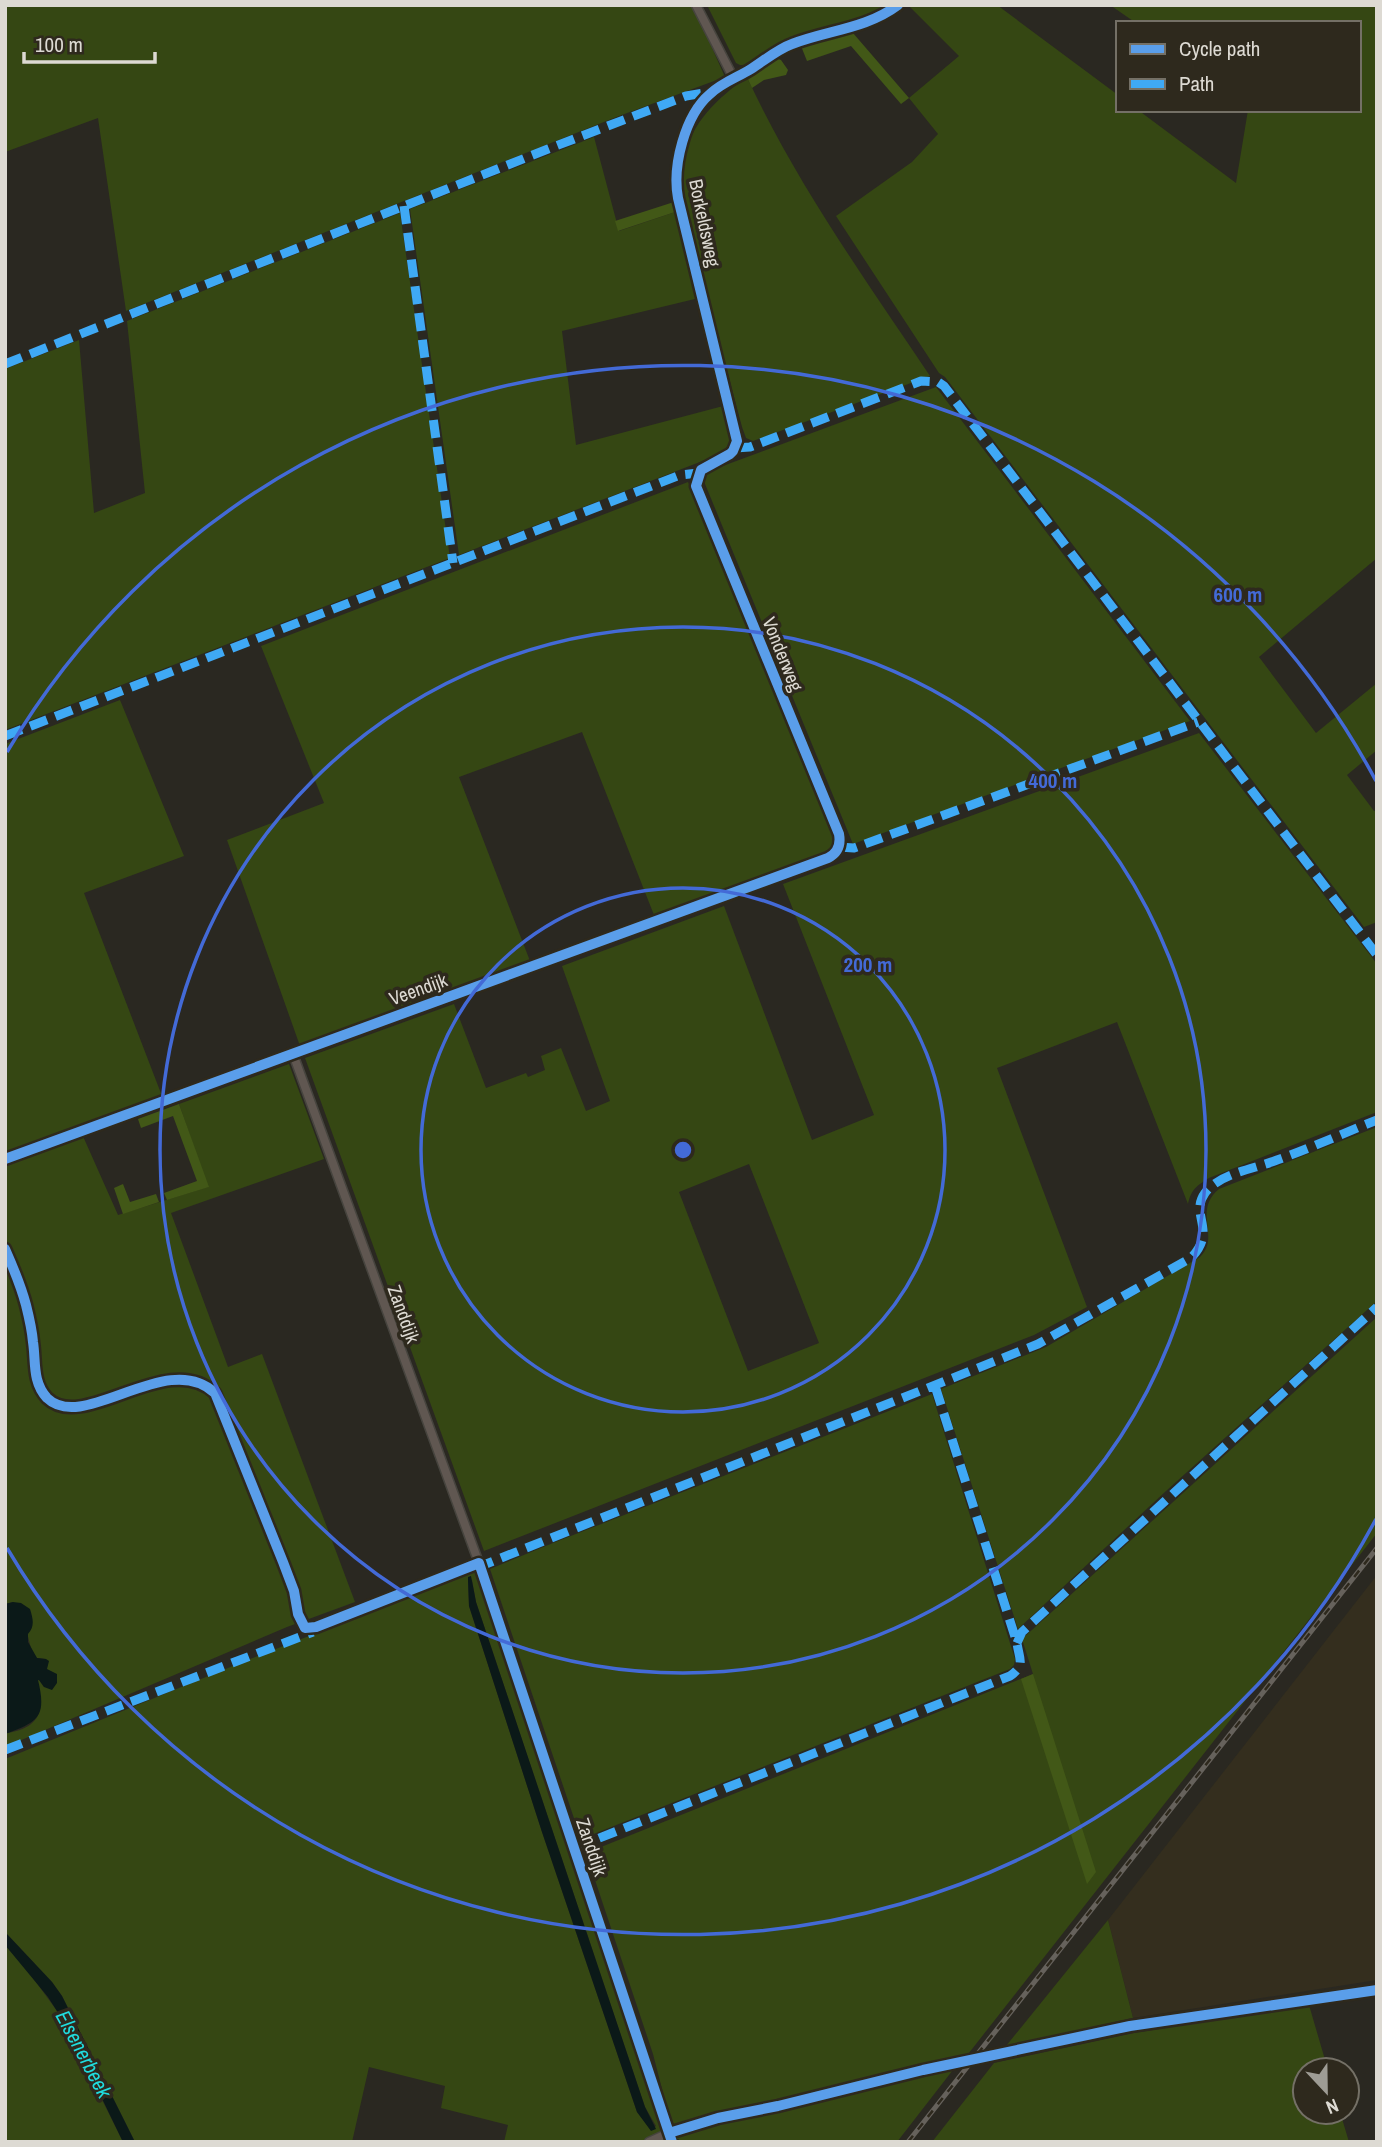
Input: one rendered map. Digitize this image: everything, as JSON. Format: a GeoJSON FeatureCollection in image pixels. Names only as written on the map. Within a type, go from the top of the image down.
{"type":"FeatureCollection","features":[{"type":"Feature","properties":{"kind":"street"},"geometry":{"type":"LineString","coordinates":[[696,5],[734,79]]}},
{"type":"Feature","properties":{"kind":"street","name":"Borkeldsweg"},"geometry":{"type":"LineString","coordinates":[[698,474],[730,454],[737,441],[678,198],[676,181],[682,144],[696,110],[712,91],[792,44],[859,26],[898,5]]}},
{"type":"Feature","properties":{"kind":"street","name":"Vonderweg"},"geometry":{"type":"LineString","coordinates":[[698,474],[698,492],[839,834],[839,847]]}},
{"type":"Feature","properties":{"kind":"street","name":"Veendijk"},"geometry":{"type":"LineString","coordinates":[[5,1159],[828,858],[835,854],[839,847]]}},
{"type":"Feature","properties":{"kind":"street","name":"Zanddijk"},"geometry":{"type":"LineString","coordinates":[[293,1054],[480,1566],[672,2142]]}},
{"type":"Feature","properties":{"kind":"street"},"geometry":{"type":"LineString","coordinates":[[649,2142],[669,2133]]}},
{"type":"Feature","properties":{"kind":"shaded area"},"geometry":{"type":"Polygon","coordinates":[[[1377,1575],[1377,1980],[1133,2018],[1108,1920],[1377,1575]]]}},
{"type":"Feature","properties":{"kind":"green space"},"geometry":{"type":"Polygon","coordinates":[[[5,5],[693,5],[725,77],[619,116],[126,311],[98,118],[5,152],[5,5]]]}},
{"type":"Feature","properties":{"kind":"green space"},"geometry":{"type":"Polygon","coordinates":[[[707,5],[893,5],[867,21],[783,44],[747,65],[740,65],[736,63],[707,5]]]}},
{"type":"Feature","properties":{"kind":"green space"},"geometry":{"type":"Polygon","coordinates":[[[908,5],[997,5],[1116,94],[1116,112],[1141,112],[1236,183],[1248,112],[1361,112],[1361,21],[1133,21],[1110,5],[1377,5],[1377,558],[1259,657],[1316,733],[1377,683],[1377,750],[1347,775],[1374,811],[1377,810],[1377,922],[1364,927],[945,377],[939,373],[836,216],[912,162],[938,134],[909,98],[959,56],[908,5]]]}},
{"type":"Feature","properties":{"kind":"green space"},"geometry":{"type":"Polygon","coordinates":[[[853,33],[909,98],[901,104],[851,46],[807,61],[801,46],[853,33]]]}},
{"type":"Feature","properties":{"kind":"green space"},"geometry":{"type":"Polygon","coordinates":[[[776,58],[781,60],[788,70],[786,75],[764,80],[752,88],[747,77],[776,58]]]}},
{"type":"Feature","properties":{"kind":"green space"},"geometry":{"type":"Polygon","coordinates":[[[747,77],[809,193],[930,376],[753,441],[746,438],[742,427],[696,254],[683,189],[684,160],[692,134],[716,103],[747,77]]]}},
{"type":"Feature","properties":{"kind":"green space"},"geometry":{"type":"Polygon","coordinates":[[[594,137],[619,231],[678,211],[699,298],[562,331],[576,445],[727,405],[732,445],[718,455],[459,555],[410,209],[594,137]]]}},
{"type":"Feature","properties":{"kind":"green space"},"geometry":{"type":"Polygon","coordinates":[[[677,201],[678,211],[618,231],[615,221],[677,201]]]}},
{"type":"Feature","properties":{"kind":"green space"},"geometry":{"type":"Polygon","coordinates":[[[400,213],[450,558],[5,730],[5,369],[79,340],[94,513],[145,493],[127,321],[400,213]]]}},
{"type":"Feature","properties":{"kind":"green space"},"geometry":{"type":"Polygon","coordinates":[[[936,387],[1190,721],[853,844],[703,479],[705,473],[712,470],[936,387]]]}},
{"type":"Feature","properties":{"kind":"green space"},"geometry":{"type":"Polygon","coordinates":[[[688,482],[836,840],[833,848],[827,853],[654,915],[582,732],[459,777],[530,961],[300,1046],[227,840],[324,803],[261,646],[688,482]]]}},
{"type":"Feature","properties":{"kind":"green space"},"geometry":{"type":"Polygon","coordinates":[[[120,700],[184,856],[84,893],[162,1096],[5,1154],[5,744],[120,700]]]}},
{"type":"Feature","properties":{"kind":"green space"},"geometry":{"type":"Polygon","coordinates":[[[1199,733],[1377,964],[1377,1112],[1209,1178],[1195,1189],[1188,1204],[1117,1022],[997,1068],[1087,1307],[1034,1335],[484,1551],[305,1058],[454,1004],[486,1088],[526,1073],[528,1077],[545,1070],[541,1056],[561,1048],[586,1111],[610,1101],[562,966],[724,906],[812,1140],[874,1115],[783,884],[1199,733]],[[749,1164],[679,1192],[748,1371],[819,1343],[749,1164]]]}},
{"type":"Feature","properties":{"kind":"green space"},"geometry":{"type":"Polygon","coordinates":[[[289,1064],[324,1159],[171,1213],[228,1367],[262,1354],[355,1602],[287,1627],[5,1747],[7,1733],[27,1727],[38,1716],[41,1701],[37,1681],[44,1687],[47,1670],[46,1659],[37,1658],[32,1651],[13,1602],[5,1604],[5,1162],[82,1134],[118,1215],[208,1187],[179,1104],[289,1064]]]}},
{"type":"Feature","properties":{"kind":"green space"},"geometry":{"type":"Polygon","coordinates":[[[179,1104],[209,1187],[167,1200],[164,1193],[197,1181],[173,1116],[141,1128],[138,1119],[179,1104]]]}},
{"type":"Feature","properties":{"kind":"green space"},"geometry":{"type":"Polygon","coordinates":[[[1377,1127],[1377,1301],[1018,1629],[941,1389],[1046,1347],[1200,1257],[1208,1241],[1208,1206],[1211,1197],[1219,1189],[1377,1127]]]}},
{"type":"Feature","properties":{"kind":"green space"},"geometry":{"type":"Polygon","coordinates":[[[123,1184],[130,1202],[156,1194],[159,1202],[123,1214],[114,1188],[123,1184]]]}},
{"type":"Feature","properties":{"kind":"green space"},"geometry":{"type":"Polygon","coordinates":[[[1377,1317],[1377,1533],[965,2058],[811,2091],[672,2128],[653,2054],[586,1853],[1033,1674],[1022,1639],[1377,1317]]]}},
{"type":"Feature","properties":{"kind":"green space"},"geometry":{"type":"Polygon","coordinates":[[[932,1394],[1015,1659],[1014,1665],[1010,1669],[581,1839],[490,1569],[932,1394]]]}},
{"type":"Feature","properties":{"kind":"green space"},"geometry":{"type":"Polygon","coordinates":[[[475,1571],[571,1858],[587,1897],[663,2130],[642,2142],[504,2142],[508,2125],[441,2108],[445,2086],[369,2067],[352,2142],[135,2142],[62,1996],[5,1932],[5,1759],[475,1571]],[[468,1579],[469,1606],[542,1832],[637,2112],[651,2130],[656,2126],[645,2107],[476,1602],[472,1580],[468,1579]]]}},
{"type":"Feature","properties":{"kind":"green space"},"geometry":{"type":"Polygon","coordinates":[[[1033,1674],[1096,1872],[1087,1884],[1021,1679],[1033,1674]]]}},
{"type":"Feature","properties":{"kind":"green space"},"geometry":{"type":"Polygon","coordinates":[[[1108,1920],[1133,2018],[1006,2046],[1108,1920]]]}},
{"type":"Feature","properties":{"kind":"green space"},"geometry":{"type":"Polygon","coordinates":[[[5,1945],[25,1967],[60,2015],[123,2142],[5,2142],[5,1945]]]}},
{"type":"Feature","properties":{"kind":"green space"},"geometry":{"type":"Polygon","coordinates":[[[1309,2005],[1324,2056],[1291,2056],[1291,2126],[1344,2126],[1349,2142],[932,2142],[994,2063],[1134,2033],[1309,2005]]]}},
{"type":"Feature","properties":{"kind":"green space"},"geometry":{"type":"Polygon","coordinates":[[[956,2066],[897,2142],[678,2142],[675,2134],[715,2122],[749,2117],[956,2066]]]}},
{"type":"Feature","properties":{"kind":"water"},"geometry":{"type":"Polygon","coordinates":[[[471,1576],[476,1602],[645,2107],[656,2129],[651,2131],[637,2112],[542,1832],[469,1606],[468,1577],[471,1576]]]}},
{"type":"Feature","properties":{"kind":"water"},"geometry":{"type":"Polygon","coordinates":[[[21,1603],[30,1609],[33,1622],[28,1642],[37,1658],[49,1661],[47,1669],[57,1674],[57,1683],[52,1690],[44,1687],[38,1680],[41,1702],[37,1716],[25,1726],[5,1734],[5,1604],[21,1603]]]}},
{"type":"Feature","properties":{"kind":"water","name":"Elsenerbeek"},"geometry":{"type":"Polygon","coordinates":[[[5,1932],[62,1996],[135,2142],[123,2142],[69,2030],[48,1997],[5,1945],[5,1932]]]}},
{"type":"Feature","properties":{"kind":"railway"},"geometry":{"type":"LineString","coordinates":[[908,2142],[1377,1548]]}},
{"type":"Feature","properties":{"kind":"marked path"},"geometry":{"type":"LineString","coordinates":[[5,364],[548,149],[686,96],[710,92]]}},
{"type":"Feature","properties":{"kind":"marked path"},"geometry":{"type":"LineString","coordinates":[[404,206],[453,563]]}},
{"type":"Feature","properties":{"kind":"marked path"},"geometry":{"type":"LineString","coordinates":[[735,448],[750,447],[921,381],[938,382],[944,386],[1377,955]]}},
{"type":"Feature","properties":{"kind":"marked path"},"geometry":{"type":"LineString","coordinates":[[5,736],[680,475],[698,473]]}},
{"type":"Feature","properties":{"kind":"marked path"},"geometry":{"type":"LineString","coordinates":[[839,847],[854,848],[1198,722]]}},
{"type":"Feature","properties":{"kind":"marked path"},"geometry":{"type":"LineString","coordinates":[[476,1568],[1038,1344],[1191,1258],[1202,1239],[1201,1201],[1211,1186],[1238,1172],[1302,1151],[1377,1120]]}},
{"type":"Feature","properties":{"kind":"marked path"},"geometry":{"type":"LineString","coordinates":[[1017,1643],[1022,1632],[1377,1307]]}},
{"type":"Feature","properties":{"kind":"marked path"},"geometry":{"type":"LineString","coordinates":[[574,1848],[1010,1676],[1018,1668],[1020,1661],[1017,1643],[935,1386]]}},
{"type":"Feature","properties":{"kind":"marked path"},"geometry":{"type":"LineString","coordinates":[[5,1750],[313,1632]]}},
{"type":"Feature","properties":{"kind":"cycle path"},"geometry":{"type":"LineString","coordinates":[[5,1159],[828,858],[836,851],[839,834],[696,486],[701,470],[730,454],[737,441],[678,198],[677,171],[687,128],[701,103],[714,90],[787,46],[860,24],[898,5]]}},
{"type":"Feature","properties":{"kind":"cycle path"},"geometry":{"type":"LineString","coordinates":[[5,1249],[26,1305],[37,1378],[47,1398],[63,1406],[82,1406],[151,1384],[174,1380],[196,1382],[215,1393],[283,1562],[294,1591],[298,1614],[305,1628],[316,1627],[479,1563],[672,2142]]}},
{"type":"Feature","properties":{"kind":"cycle path"},"geometry":{"type":"LineString","coordinates":[[669,2133],[718,2118],[923,2070],[1130,2026],[1377,1990]]}}]}
